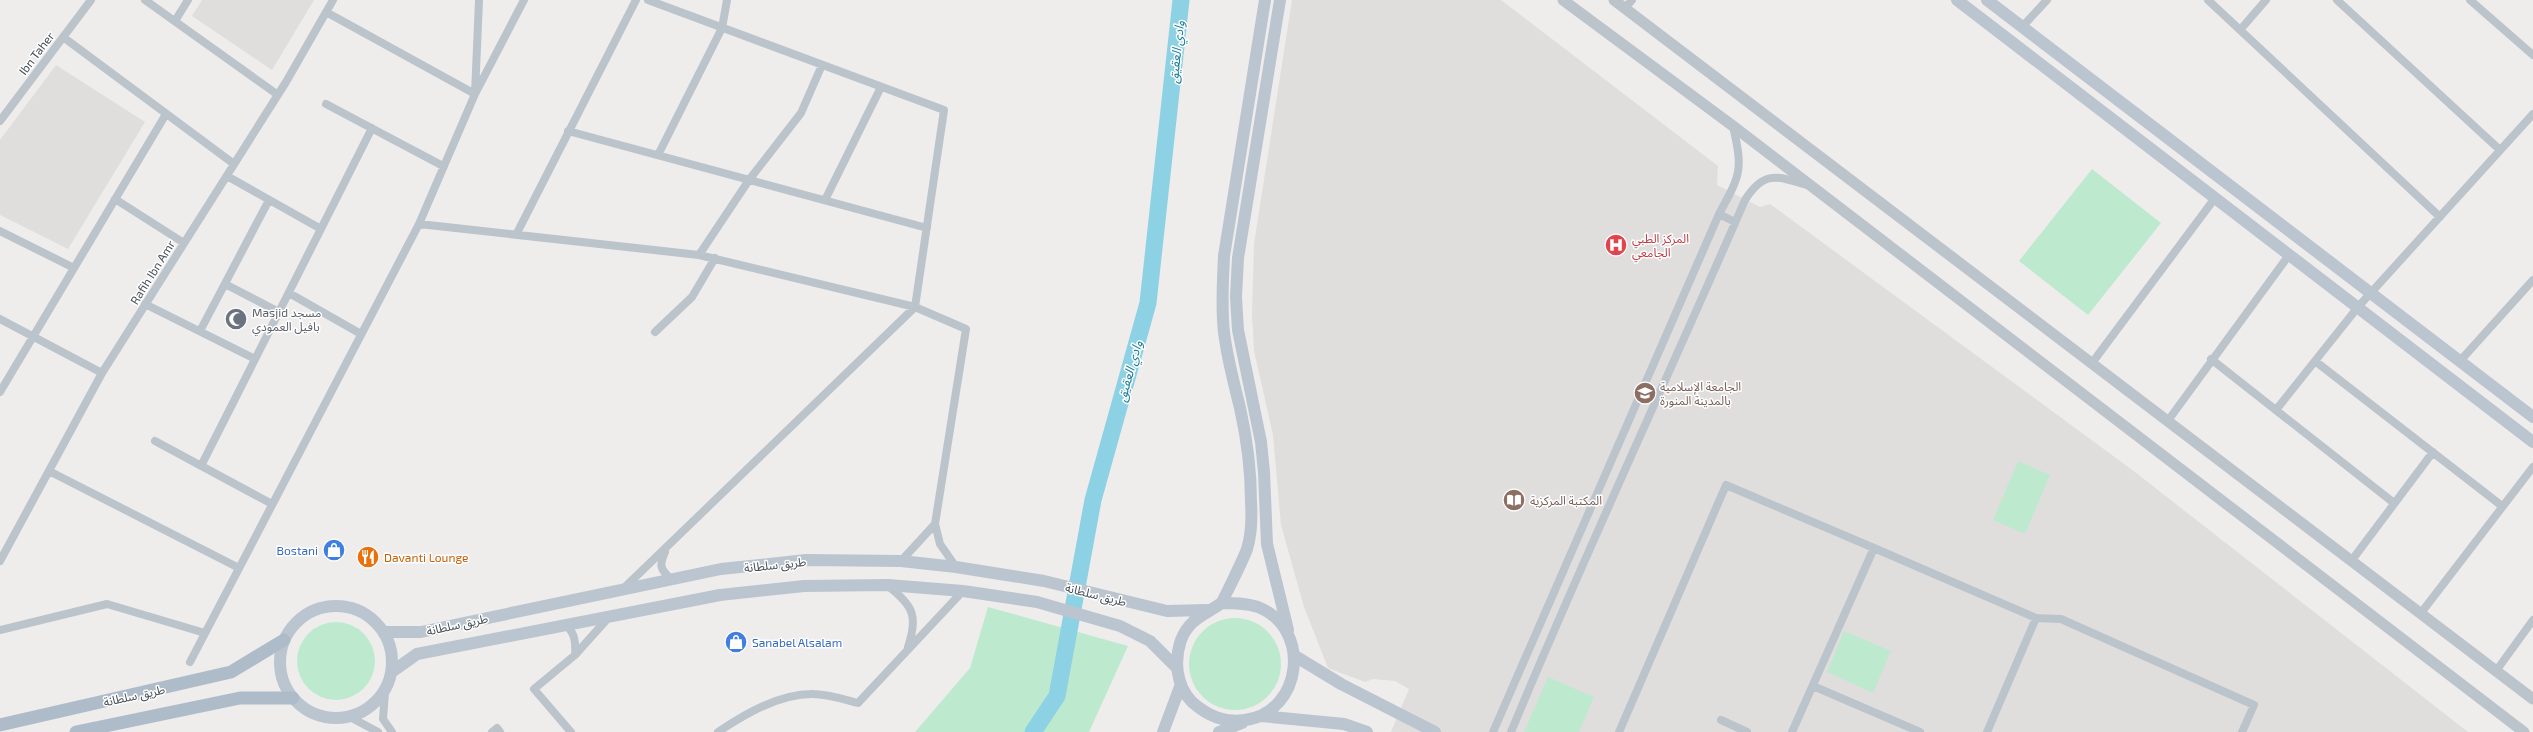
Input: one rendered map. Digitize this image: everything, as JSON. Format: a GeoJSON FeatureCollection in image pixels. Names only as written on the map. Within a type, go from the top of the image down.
{"type":"FeatureCollection","features":[{"type":"Feature","properties":{"kind":"main road"},"geometry":{"type":"LineString","coordinates":[[1222,603],[1247,552],[1252,533],[1251,476],[1248,448],[1224,332],[1222,296],[1224,256],[1265,0]]}},
{"type":"Feature","properties":{"kind":"main road"},"geometry":{"type":"LineString","coordinates":[[1219,732],[1257,717],[1282,699],[1291,683],[1295,656],[1267,544],[1262,457],[1238,330],[1236,297],[1238,258],[1280,0]]}},
{"type":"Feature","properties":{"kind":"main road"},"geometry":{"type":"LineString","coordinates":[[1957,0],[2533,442]]}},
{"type":"Feature","properties":{"kind":"main road"},"geometry":{"type":"LineString","coordinates":[[1987,0],[2533,417]]}},
{"type":"Feature","properties":{"kind":"main road","name":"طريق سلطانة"},"geometry":{"type":"LineString","coordinates":[[385,632],[421,632],[721,569],[806,560],[902,561],[956,567],[1044,581],[1167,611],[1207,610]]}},
{"type":"Feature","properties":{"kind":"main road","name":"طريق سلطانة"},"geometry":{"type":"LineString","coordinates":[[393,671],[417,654],[720,595],[804,586],[888,585],[963,591],[1037,602],[1120,626],[1150,640],[1177,668]]}},
{"type":"Feature","properties":{"kind":"main road"},"geometry":{"type":"LineString","coordinates":[[1290,639],[1286,631],[1274,617],[1259,607],[1241,603],[1222,603],[1207,610],[1193,620],[1183,634],[1177,650],[1177,668],[1181,684],[1190,699],[1202,711],[1218,718],[1235,721],[1257,717],[1344,724],[1367,732]]}},
{"type":"Feature","properties":{"kind":"main road"},"geometry":{"type":"LineString","coordinates":[[326,606],[342,606],[368,615],[385,632],[392,652],[393,671],[385,692],[370,708],[350,717],[334,718],[318,716],[304,708],[293,698],[282,679],[280,660],[284,640],[294,624],[309,612],[326,606]]}},
{"type":"Feature","properties":{"kind":"main road","name":"طريق سلطانة"},"geometry":{"type":"LineString","coordinates":[[0,725],[231,672],[284,640]]}},
{"type":"Feature","properties":{"kind":"main road"},"geometry":{"type":"LineString","coordinates":[[1295,656],[1341,684],[1435,732]]}},
{"type":"Feature","properties":{"kind":"main road"},"geometry":{"type":"LineString","coordinates":[[1163,732],[1181,684]]}},
{"type":"Feature","properties":{"kind":"main road","name":"طريق سلطانة"},"geometry":{"type":"LineString","coordinates":[[76,732],[240,698],[293,698]]}},
{"type":"Feature","properties":{"kind":"street","name":"Ibn Taher"},"geometry":{"type":"LineString","coordinates":[[0,121],[91,0]]}},
{"type":"Feature","properties":{"kind":"street"},"geometry":{"type":"LineString","coordinates":[[145,0],[278,95]]}},
{"type":"Feature","properties":{"kind":"street"},"geometry":{"type":"LineString","coordinates":[[175,21],[188,0]]}},
{"type":"Feature","properties":{"kind":"street","name":"Rafih Ibn Amr"},"geometry":{"type":"LineString","coordinates":[[0,561],[102,373],[278,95],[333,0]]}},
{"type":"Feature","properties":{"kind":"street"},"geometry":{"type":"LineString","coordinates":[[475,94],[479,0]]}},
{"type":"Feature","properties":{"kind":"street"},"geometry":{"type":"LineString","coordinates":[[190,662],[418,224],[475,94],[524,0]]}},
{"type":"Feature","properties":{"kind":"street"},"geometry":{"type":"LineString","coordinates":[[517,233],[636,0]]}},
{"type":"Feature","properties":{"kind":"street"},"geometry":{"type":"LineString","coordinates":[[623,589],[915,307],[944,110],[648,0]]}},
{"type":"Feature","properties":{"kind":"street"},"geometry":{"type":"LineString","coordinates":[[658,155],[722,28],[728,0]]}},
{"type":"Feature","properties":{"kind":"street"},"geometry":{"type":"LineString","coordinates":[[1563,0],[1733,126],[2524,732]]}},
{"type":"Feature","properties":{"kind":"street"},"geometry":{"type":"LineString","coordinates":[[1614,0],[1628,4],[2167,422],[2352,560],[2533,699]]}},
{"type":"Feature","properties":{"kind":"street"},"geometry":{"type":"LineString","coordinates":[[2022,27],[2047,0]]}},
{"type":"Feature","properties":{"kind":"street"},"geometry":{"type":"LineString","coordinates":[[2208,0],[2440,217]]}},
{"type":"Feature","properties":{"kind":"street"},"geometry":{"type":"LineString","coordinates":[[2240,30],[2266,0]]}},
{"type":"Feature","properties":{"kind":"street"},"geometry":{"type":"LineString","coordinates":[[2337,0],[2500,150]]}},
{"type":"Feature","properties":{"kind":"street"},"geometry":{"type":"LineString","coordinates":[[2470,0],[2533,55]]}},
{"type":"Feature","properties":{"kind":"street"},"geometry":{"type":"LineString","coordinates":[[326,12],[475,94]]}},
{"type":"Feature","properties":{"kind":"street"},"geometry":{"type":"LineString","coordinates":[[63,37],[234,164]]}},
{"type":"Feature","properties":{"kind":"street"},"geometry":{"type":"LineString","coordinates":[[699,254],[748,180],[801,113],[822,65]]}},
{"type":"Feature","properties":{"kind":"street"},"geometry":{"type":"LineString","coordinates":[[826,200],[881,87]]}},
{"type":"Feature","properties":{"kind":"street"},"geometry":{"type":"LineString","coordinates":[[326,104],[444,166]]}},
{"type":"Feature","properties":{"kind":"street"},"geometry":{"type":"LineString","coordinates":[[0,392],[166,114]]}},
{"type":"Feature","properties":{"kind":"street"},"geometry":{"type":"LineString","coordinates":[[2276,410],[2371,293],[2533,114]]}},
{"type":"Feature","properties":{"kind":"street"},"geometry":{"type":"LineString","coordinates":[[1493,732],[1740,169],[1740,157],[1733,126]]}},
{"type":"Feature","properties":{"kind":"street"},"geometry":{"type":"LineString","coordinates":[[201,466],[372,128]]}},
{"type":"Feature","properties":{"kind":"street"},"geometry":{"type":"LineString","coordinates":[[568,131],[927,228]]}},
{"type":"Feature","properties":{"kind":"street"},"geometry":{"type":"LineString","coordinates":[[226,176],[321,229]]}},
{"type":"Feature","properties":{"kind":"street"},"geometry":{"type":"LineString","coordinates":[[1512,732],[1559,616],[1735,222],[1754,185],[1768,177],[1784,178],[1813,187]]}},
{"type":"Feature","properties":{"kind":"street"},"geometry":{"type":"LineString","coordinates":[[2092,363],[2215,198]]}},
{"type":"Feature","properties":{"kind":"street"},"geometry":{"type":"LineString","coordinates":[[115,199],[184,243]]}},
{"type":"Feature","properties":{"kind":"street"},"geometry":{"type":"LineString","coordinates":[[200,331],[269,200]]}},
{"type":"Feature","properties":{"kind":"street"},"geometry":{"type":"LineString","coordinates":[[1720,214],[1735,222]]}},
{"type":"Feature","properties":{"kind":"street"},"geometry":{"type":"LineString","coordinates":[[418,224],[517,233],[699,254],[915,307],[966,329],[935,524],[940,544],[956,567]]}},
{"type":"Feature","properties":{"kind":"street"},"geometry":{"type":"LineString","coordinates":[[0,231],[74,268]]}},
{"type":"Feature","properties":{"kind":"street"},"geometry":{"type":"LineString","coordinates":[[2167,422],[2289,255]]}},
{"type":"Feature","properties":{"kind":"street"},"geometry":{"type":"LineString","coordinates":[[655,332],[692,296],[715,258]]}},
{"type":"Feature","properties":{"kind":"street"},"geometry":{"type":"LineString","coordinates":[[2460,361],[2533,280]]}},
{"type":"Feature","properties":{"kind":"street"},"geometry":{"type":"LineString","coordinates":[[225,284],[279,312]]}},
{"type":"Feature","properties":{"kind":"street"},"geometry":{"type":"LineString","coordinates":[[289,293],[361,334]]}},
{"type":"Feature","properties":{"kind":"street"},"geometry":{"type":"LineString","coordinates":[[146,304],[256,359]]}},
{"type":"Feature","properties":{"kind":"street"},"geometry":{"type":"LineString","coordinates":[[0,319],[102,373]]}},
{"type":"Feature","properties":{"kind":"street"},"geometry":{"type":"LineString","coordinates":[[2211,360],[2394,503]]}},
{"type":"Feature","properties":{"kind":"street"},"geometry":{"type":"LineString","coordinates":[[2315,361],[2502,506]]}},
{"type":"Feature","properties":{"kind":"street"},"geometry":{"type":"LineString","coordinates":[[155,442],[272,504]]}},
{"type":"Feature","properties":{"kind":"street"},"geometry":{"type":"LineString","coordinates":[[2352,560],[2433,452]]}},
{"type":"Feature","properties":{"kind":"street"},"geometry":{"type":"LineString","coordinates":[[2421,613],[2533,467]]}},
{"type":"Feature","properties":{"kind":"street"},"geometry":{"type":"LineString","coordinates":[[48,472],[239,568]]}},
{"type":"Feature","properties":{"kind":"street"},"geometry":{"type":"LineString","coordinates":[[1619,732],[1726,485],[2036,618],[2061,619],[2254,705],[2242,732]]}},
{"type":"Feature","properties":{"kind":"street"},"geometry":{"type":"LineString","coordinates":[[902,561],[935,524]]}},
{"type":"Feature","properties":{"kind":"street"},"geometry":{"type":"LineString","coordinates":[[667,547],[660,564],[661,570],[671,579]]}},
{"type":"Feature","properties":{"kind":"street"},"geometry":{"type":"LineString","coordinates":[[1792,732],[1874,548]]}},
{"type":"Feature","properties":{"kind":"street"},"geometry":{"type":"LineString","coordinates":[[888,585],[902,596],[911,609],[914,620],[908,650]]}},
{"type":"Feature","properties":{"kind":"street"},"geometry":{"type":"LineString","coordinates":[[718,732],[741,716],[788,698],[811,694],[858,703],[963,591]]}},
{"type":"Feature","properties":{"kind":"street"},"geometry":{"type":"LineString","coordinates":[[0,630],[107,604],[205,633]]}},
{"type":"Feature","properties":{"kind":"street"},"geometry":{"type":"LineString","coordinates":[[571,732],[534,689],[575,655],[610,616]]}},
{"type":"Feature","properties":{"kind":"street"},"geometry":{"type":"LineString","coordinates":[[1987,732],[2036,618]]}},
{"type":"Feature","properties":{"kind":"street"},"geometry":{"type":"LineString","coordinates":[[2496,671],[2533,620]]}},
{"type":"Feature","properties":{"kind":"street"},"geometry":{"type":"LineString","coordinates":[[565,624],[573,630],[576,642],[575,655]]}},
{"type":"Feature","properties":{"kind":"street"},"geometry":{"type":"LineString","coordinates":[[1813,686],[1920,732]]}},
{"type":"Feature","properties":{"kind":"street"},"geometry":{"type":"LineString","coordinates":[[385,692],[383,718],[392,732]]}},
{"type":"Feature","properties":{"kind":"street"},"geometry":{"type":"LineString","coordinates":[[350,717],[378,732]]}},
{"type":"Feature","properties":{"kind":"street"},"geometry":{"type":"LineString","coordinates":[[1721,720],[1747,732]]}},
{"type":"Feature","properties":{"kind":"street"},"geometry":{"type":"LineString","coordinates":[[492,732],[497,728],[500,732]]}},
{"type":"Feature","properties":{"kind":"shaded area"},"geometry":{"type":"Polygon","coordinates":[[[202,0],[314,0],[272,70],[192,16],[202,0]]]}},
{"type":"Feature","properties":{"kind":"shaded area","name":"الجامعة الإسلامية بالمدينة المنورة"},"geometry":{"type":"Polygon","coordinates":[[[1292,0],[1501,0],[1718,166],[1717,185],[1760,207],[1770,204],[2131,469],[2468,732],[1391,732],[1409,689],[1395,681],[1373,679],[1365,682],[1328,668],[1304,607],[1281,525],[1273,435],[1254,351],[1252,315],[1254,244],[1292,0]]]}},
{"type":"Feature","properties":{"kind":"shaded area"},"geometry":{"type":"Polygon","coordinates":[[[56,65],[145,122],[68,249],[0,215],[0,140],[56,65]]]}},
{"type":"Feature","properties":{"kind":"green space"},"geometry":{"type":"Polygon","coordinates":[[[2092,169],[2161,223],[2088,315],[2019,261],[2092,169]]]}},
{"type":"Feature","properties":{"kind":"green space"},"geometry":{"type":"Polygon","coordinates":[[[2018,461],[2050,475],[2025,534],[1993,520],[2018,461]]]}},
{"type":"Feature","properties":{"kind":"green space"},"geometry":{"type":"Polygon","coordinates":[[[988,607],[1128,646],[1089,732],[915,732],[970,668],[988,607]]]}},
{"type":"Feature","properties":{"kind":"green space"},"geometry":{"type":"Polygon","coordinates":[[[1235,618],[1244,619],[1261,626],[1273,638],[1280,655],[1280,673],[1273,690],[1261,702],[1244,709],[1235,710],[1226,709],[1209,702],[1197,690],[1190,673],[1189,664],[1190,655],[1197,638],[1209,626],[1226,619],[1235,618]]]}},
{"type":"Feature","properties":{"kind":"green space"},"geometry":{"type":"Polygon","coordinates":[[[336,622],[351,625],[358,629],[368,639],[372,646],[375,661],[372,676],[368,683],[358,693],[351,697],[336,700],[321,697],[314,693],[304,683],[300,676],[297,661],[300,646],[304,639],[314,629],[321,625],[336,622]]]}},
{"type":"Feature","properties":{"kind":"green space"},"geometry":{"type":"Polygon","coordinates":[[[1844,631],[1891,651],[1873,693],[1827,672],[1844,631]]]}},
{"type":"Feature","properties":{"kind":"green space"},"geometry":{"type":"Polygon","coordinates":[[[1548,677],[1594,697],[1579,732],[1524,732],[1548,677]]]}},
{"type":"Feature","properties":{"kind":"waterway","name":"وادي العقيق"},"geometry":{"type":"LineString","coordinates":[[1033,732],[1057,696],[1093,500],[1148,303],[1181,0]]}},
{"type":"Feature","properties":{"kind":"place","name":"المركز الطبي الجامعي"},"geometry":{"type":"Point","coordinates":[1616,245]}},
{"type":"Feature","properties":{"kind":"place","name":"Masjid مسجد بافيل العمودي"},"geometry":{"type":"Point","coordinates":[236,319]}},
{"type":"Feature","properties":{"kind":"place","name":"الجامعة الإسلامية بالمدينة المنورة"},"geometry":{"type":"Point","coordinates":[1645,393]}},
{"type":"Feature","properties":{"kind":"place","name":"المكتبة المركزية"},"geometry":{"type":"Point","coordinates":[1514,500]}},
{"type":"Feature","properties":{"kind":"place","name":"Bostani"},"geometry":{"type":"Point","coordinates":[334,550]}},
{"type":"Feature","properties":{"kind":"place","name":"Davanti Lounge"},"geometry":{"type":"Point","coordinates":[368,557]}},
{"type":"Feature","properties":{"kind":"place","name":"Sanabel Alsalam"},"geometry":{"type":"Point","coordinates":[736,642]}}]}
